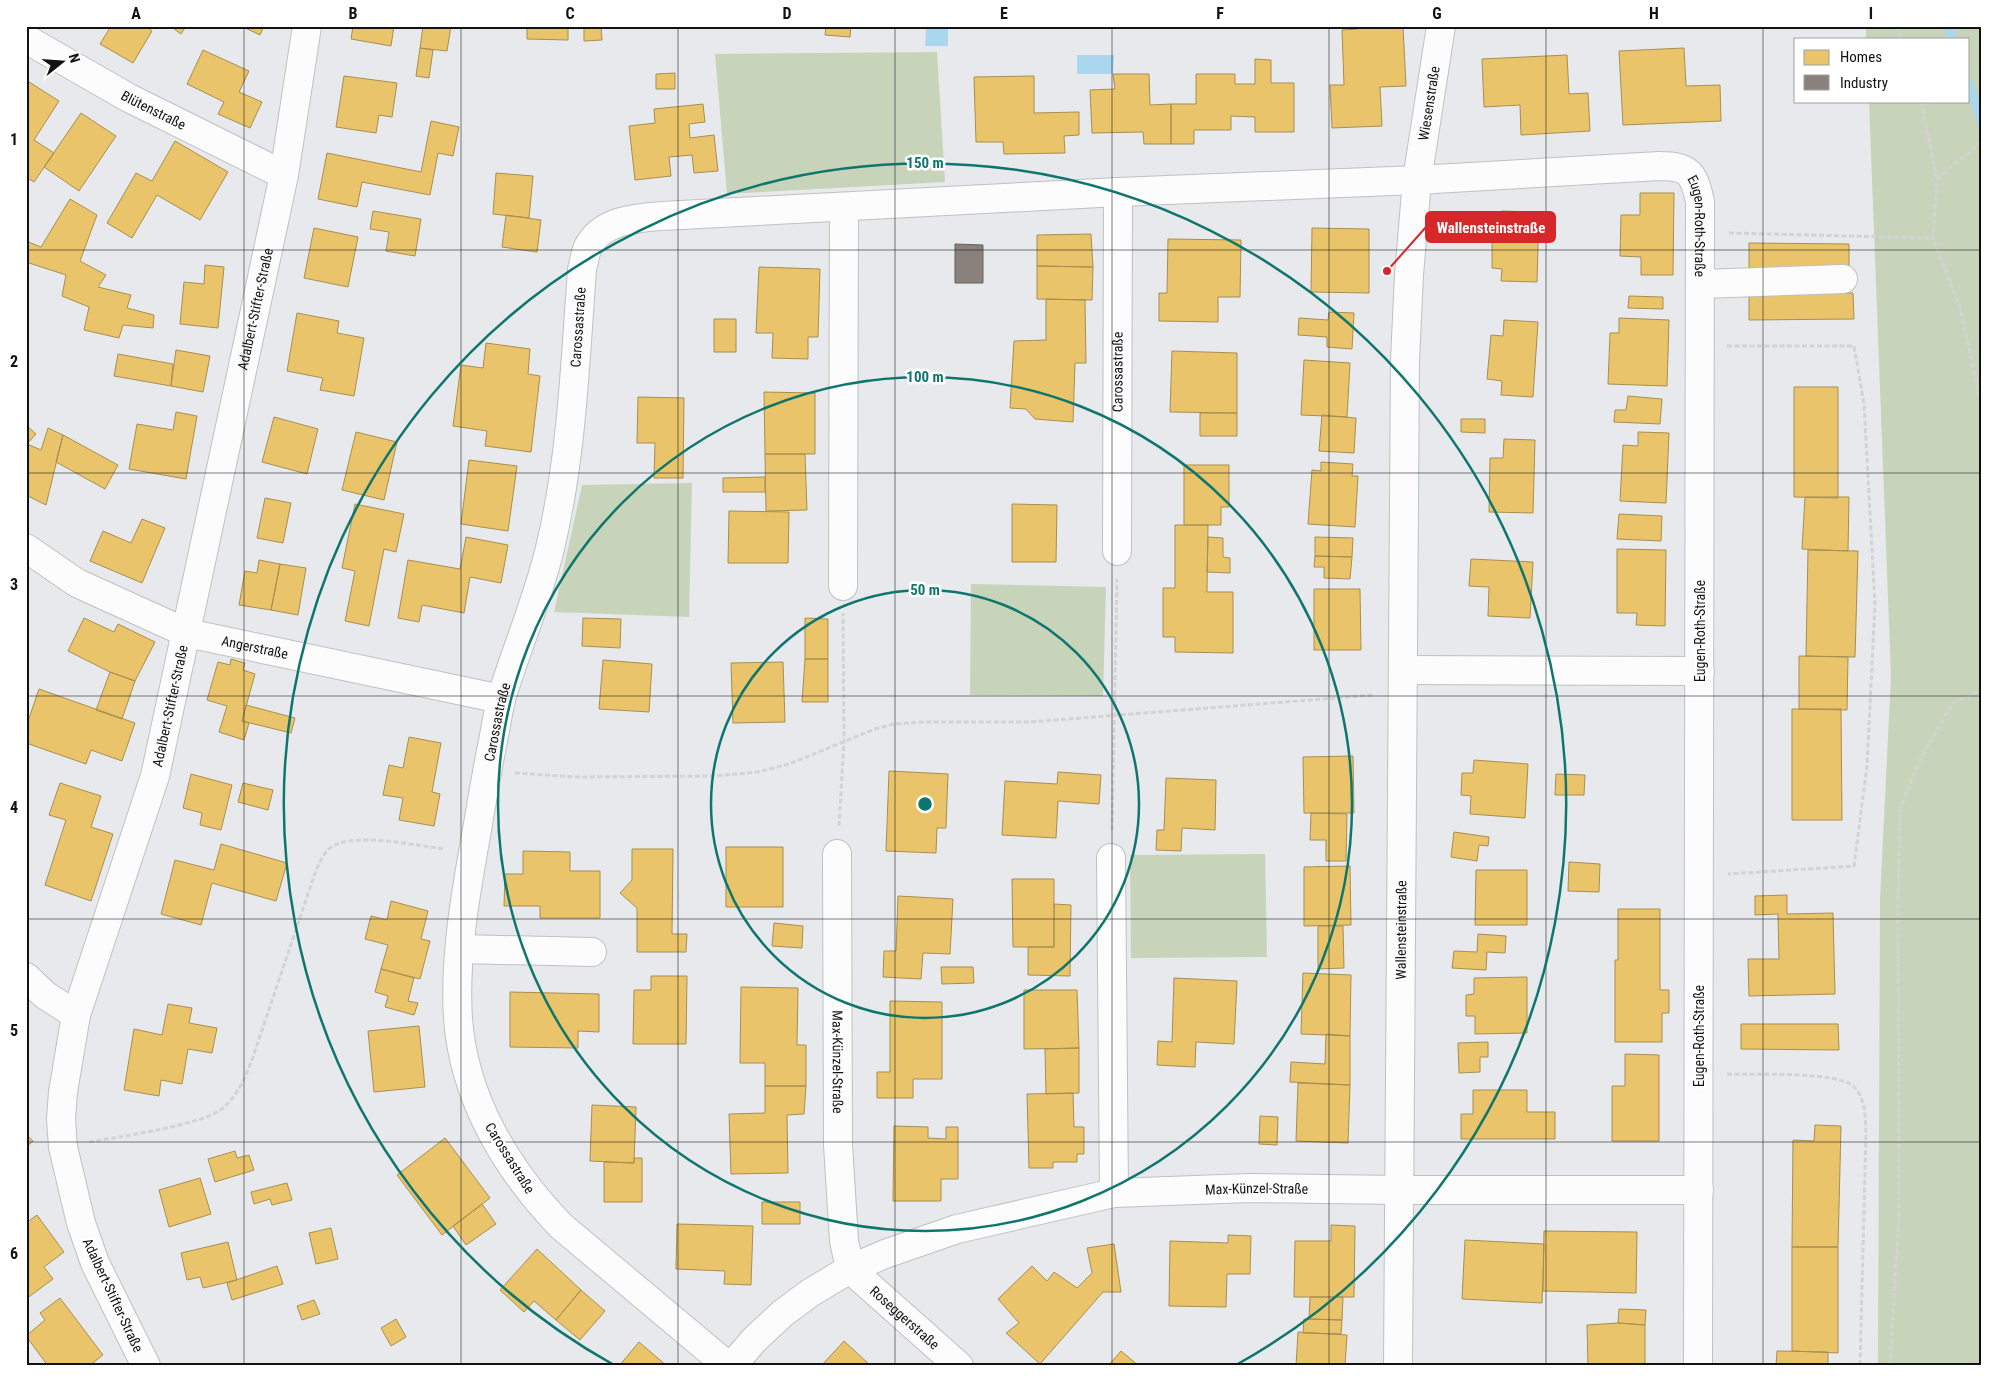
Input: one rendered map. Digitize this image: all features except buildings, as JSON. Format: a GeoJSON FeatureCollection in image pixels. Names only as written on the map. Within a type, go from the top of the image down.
{"type":"FeatureCollection","features":[{"type":"Feature","properties":{"kind":"street","name":"Adalbert-Stifter-Straße"},"geometry":{"type":"LineString","coordinates":[[146,1366],[95,1263],[81,1222],[63,1147],[61,1119],[63,1092],[76,1015],[155,776],[284,175],[307,26]]}},
{"type":"Feature","properties":{"kind":"street","name":"Wiesenstraße"},"geometry":{"type":"LineString","coordinates":[[1417,180],[1441,26]]}},
{"type":"Feature","properties":{"kind":"street","name":"Blütenstraße"},"geometry":{"type":"LineString","coordinates":[[26,39],[129,98],[284,175]]}},
{"type":"Feature","properties":{"kind":"street","name":"Eugen-Roth-Straße"},"geometry":{"type":"LineString","coordinates":[[1417,180],[1676,166],[1685,170],[1697,186],[1700,202],[1701,232],[1698,1366]]}},
{"type":"Feature","properties":{"kind":"street","name":"Carossastraße"},"geometry":{"type":"LineString","coordinates":[[730,1366],[561,1226],[537,1200],[515,1172],[495,1139],[480,1107],[466,1062],[458,1022],[460,949],[473,852],[501,699],[550,551],[561,500],[572,410],[582,270],[587,248],[593,239],[606,229],[620,222],[635,218],[1118,192],[1417,180]]}},
{"type":"Feature","properties":{"kind":"street","name":"Wallensteinstraße"},"geometry":{"type":"LineString","coordinates":[[1398,1366],[1401,1190],[1405,360],[1409,275],[1417,180]]}},
{"type":"Feature","properties":{"kind":"street","name":"Carossastraße"},"geometry":{"type":"LineString","coordinates":[[1116,551],[1118,192]]}},
{"type":"Feature","properties":{"kind":"street"},"geometry":{"type":"LineString","coordinates":[[843,586],[844,208]]}},
{"type":"Feature","properties":{"kind":"street"},"geometry":{"type":"LineString","coordinates":[[1701,284],[1843,279]]}},
{"type":"Feature","properties":{"kind":"street","name":"Angerstraße"},"geometry":{"type":"LineString","coordinates":[[26,548],[77,583],[187,633],[501,699]]}},
{"type":"Feature","properties":{"kind":"street"},"geometry":{"type":"LineString","coordinates":[[1403,681],[1700,671]]}},
{"type":"Feature","properties":{"kind":"street","name":"Max-Künzel-Straße"},"geometry":{"type":"LineString","coordinates":[[837,854],[838,1145],[842,1216],[850,1269]]}},
{"type":"Feature","properties":{"kind":"street"},"geometry":{"type":"LineString","coordinates":[[1111,858],[1114,1193]]}},
{"type":"Feature","properties":{"kind":"street"},"geometry":{"type":"LineString","coordinates":[[460,949],[592,952]]}},
{"type":"Feature","properties":{"kind":"street"},"geometry":{"type":"LineString","coordinates":[[26,977],[45,995],[76,1015]]}},
{"type":"Feature","properties":{"kind":"street","name":"Max-Künzel-Straße"},"geometry":{"type":"LineString","coordinates":[[730,1366],[783,1313],[810,1293],[850,1269],[885,1254],[957,1229],[1114,1193],[1250,1188],[1401,1190]]}},
{"type":"Feature","properties":{"kind":"street"},"geometry":{"type":"LineString","coordinates":[[1401,1190],[1699,1190]]}},
{"type":"Feature","properties":{"kind":"street","name":"Roseggerstraße"},"geometry":{"type":"LineString","coordinates":[[850,1269],[959,1366]]}},
{"type":"Feature","properties":{"kind":"path"},"geometry":{"type":"LineString","coordinates":[[1897,26],[1901,38]]}},
{"type":"Feature","properties":{"kind":"path"},"geometry":{"type":"LineString","coordinates":[[1921,102],[1936,179],[1933,238],[1960,307],[1981,402]]}},
{"type":"Feature","properties":{"kind":"path"},"geometry":{"type":"LineString","coordinates":[[1936,179],[1981,142]]}},
{"type":"Feature","properties":{"kind":"path"},"geometry":{"type":"LineString","coordinates":[[1701,232],[1933,238]]}},
{"type":"Feature","properties":{"kind":"path"},"geometry":{"type":"LineString","coordinates":[[1700,876],[1854,866],[1867,766],[1875,604],[1864,404],[1854,346],[1701,346]]}},
{"type":"Feature","properties":{"kind":"path"},"geometry":{"type":"LineString","coordinates":[[1111,858],[1115,714],[1116,551]]}},
{"type":"Feature","properties":{"kind":"path"},"geometry":{"type":"LineString","coordinates":[[837,854],[844,741],[843,586]]}},
{"type":"Feature","properties":{"kind":"path"},"geometry":{"type":"LineString","coordinates":[[487,771],[577,777],[716,776],[756,772],[789,764],[844,741],[894,724],[924,722],[1030,722],[1403,681]]}},
{"type":"Feature","properties":{"kind":"path"},"geometry":{"type":"LineString","coordinates":[[1890,1366],[1899,1214],[1898,898],[1900,809],[1920,760],[1952,704],[1981,690]]}},
{"type":"Feature","properties":{"kind":"path"},"geometry":{"type":"LineString","coordinates":[[63,1147],[172,1126],[208,1116],[222,1109],[235,1094],[247,1073],[312,882],[321,860],[330,849],[341,842],[359,839],[473,852]]}},
{"type":"Feature","properties":{"kind":"path"},"geometry":{"type":"LineString","coordinates":[[1699,1073],[1819,1076],[1843,1080],[1854,1087],[1862,1098],[1866,1133],[1860,1366]]}},
{"type":"Feature","properties":{"kind":"green space"},"geometry":{"type":"Polygon","coordinates":[[[1866,26],[1981,26],[1981,1366],[1878,1366],[1880,899],[1891,676],[1869,102],[1970,102],[1970,38],[1866,38],[1866,26]]]}},
{"type":"Feature","properties":{"kind":"green space"},"geometry":{"type":"Polygon","coordinates":[[[937,52],[945,182],[727,194],[715,54],[937,52]]]}},
{"type":"Feature","properties":{"kind":"green space"},"geometry":{"type":"Polygon","coordinates":[[[692,483],[689,617],[554,612],[582,485],[692,483]]]}},
{"type":"Feature","properties":{"kind":"green space"},"geometry":{"type":"Polygon","coordinates":[[[971,584],[1106,587],[1103,696],[970,695],[971,584]]]}},
{"type":"Feature","properties":{"kind":"green space"},"geometry":{"type":"Polygon","coordinates":[[[1265,854],[1267,957],[1131,958],[1130,855],[1265,854]]]}},
{"type":"Feature","properties":{"kind":"water"},"geometry":{"type":"Polygon","coordinates":[[[926,26],[948,26],[948,46],[925,46],[926,26]]]}},
{"type":"Feature","properties":{"kind":"water"},"geometry":{"type":"Polygon","coordinates":[[[1077,55],[1114,55],[1113,74],[1077,74],[1077,55]]]}},
{"type":"Feature","properties":{"kind":"waterway"},"geometry":{"type":"LineString","coordinates":[[1948,26],[1953,38]]}},
{"type":"Feature","properties":{"kind":"waterway"},"geometry":{"type":"LineString","coordinates":[[1970,87],[1981,121]]}},
{"type":"Feature","properties":{"kind":"place","name":"Wallensteinstraße"},"geometry":{"type":"Point","coordinates":[1387,271]}}]}
